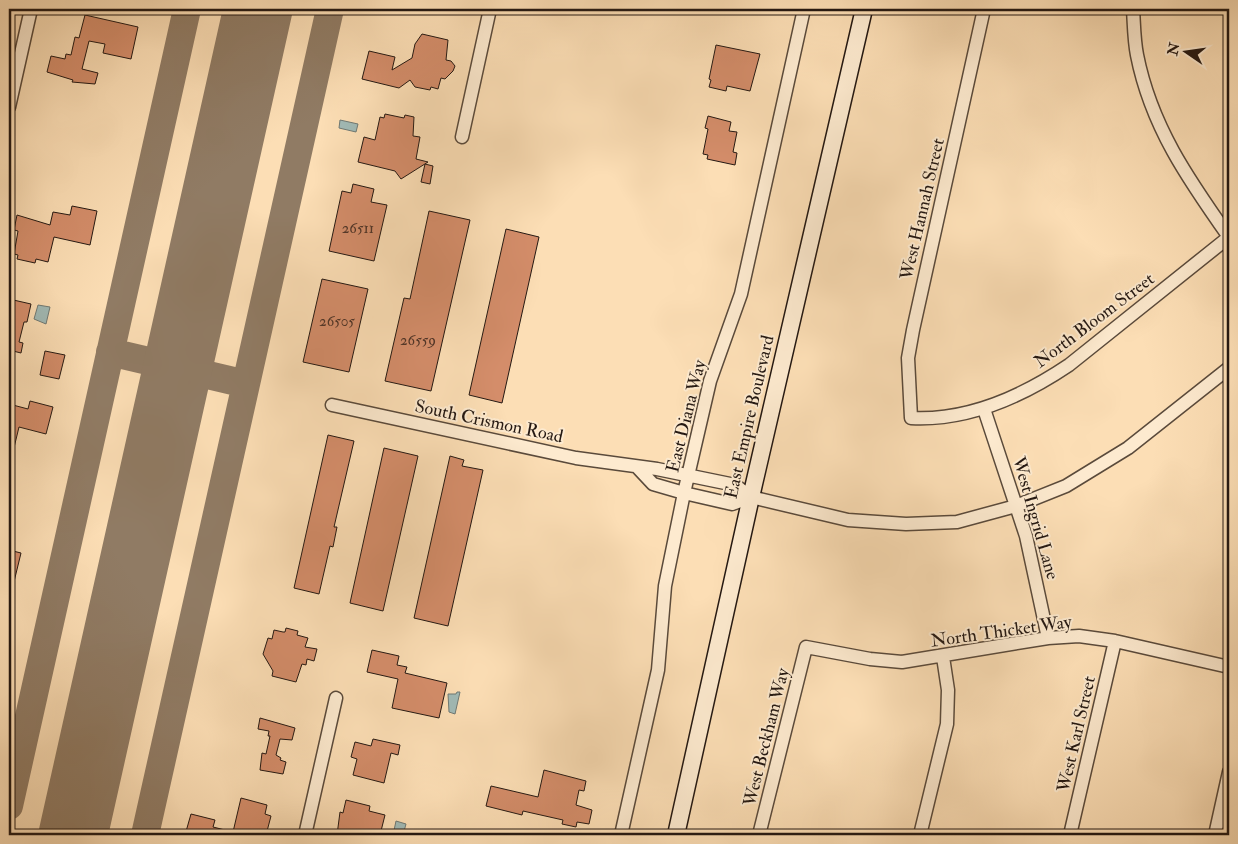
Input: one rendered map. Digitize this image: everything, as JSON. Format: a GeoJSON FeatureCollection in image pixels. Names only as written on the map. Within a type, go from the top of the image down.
{"type":"FeatureCollection","features":[{"type":"Feature","properties":{"kind":"street"},"geometry":{"type":"LineString","coordinates":[[9,107],[30,9]]}},
{"type":"Feature","properties":{"kind":"street"},"geometry":{"type":"LineString","coordinates":[[462,137],[490,9]]}},
{"type":"Feature","properties":{"kind":"street","name":"East Diana Way"},"geometry":{"type":"LineString","coordinates":[[621,835],[658,670],[665,586],[684,493],[710,382],[741,294],[804,9]]}},
{"type":"Feature","properties":{"kind":"street","name":"East Empire Boulevard"},"geometry":{"type":"LineString","coordinates":[[676,835],[751,497],[864,9]]}},
{"type":"Feature","properties":{"kind":"street","name":"West Hannah Street"},"geometry":{"type":"LineString","coordinates":[[911,418],[908,358],[984,9]]}},
{"type":"Feature","properties":{"kind":"street"},"geometry":{"type":"LineString","coordinates":[[1133,9],[1137,54],[1149,97],[1167,144],[1182,171],[1229,238]]}},
{"type":"Feature","properties":{"kind":"street","name":"North Bloom Street"},"geometry":{"type":"LineString","coordinates":[[911,418],[924,418],[984,409],[1047,380],[1069,365],[1229,238]]}},
{"type":"Feature","properties":{"kind":"street"},"geometry":{"type":"LineString","coordinates":[[638,468],[653,484],[732,504],[751,497],[848,520],[876,524],[957,522],[1016,506],[1066,486],[1128,448],[1229,368]]}},
{"type":"Feature","properties":{"kind":"street","name":"South Crismon Road"},"geometry":{"type":"LineString","coordinates":[[332,405],[576,458],[735,485],[751,497]]}},
{"type":"Feature","properties":{"kind":"street","name":"West Ingrid Lane"},"geometry":{"type":"LineString","coordinates":[[984,409],[1034,567],[1048,638]]}},
{"type":"Feature","properties":{"kind":"street","name":"North Thicket Way"},"geometry":{"type":"LineString","coordinates":[[806,647],[870,659],[902,662],[943,657],[1048,638],[1079,636],[1229,667]]}},
{"type":"Feature","properties":{"kind":"street","name":"West Karl Street"},"geometry":{"type":"LineString","coordinates":[[1070,835],[1115,642]]}},
{"type":"Feature","properties":{"kind":"street","name":"West Beckham Way"},"geometry":{"type":"LineString","coordinates":[[759,835],[806,647]]}},
{"type":"Feature","properties":{"kind":"street"},"geometry":{"type":"LineString","coordinates":[[920,835],[947,724],[948,690],[943,657]]}},
{"type":"Feature","properties":{"kind":"street"},"geometry":{"type":"LineString","coordinates":[[305,835],[336,698]]}},
{"type":"Feature","properties":{"kind":"street"},"geometry":{"type":"LineString","coordinates":[[1215,835],[1229,772]]}},
{"type":"Feature","properties":{"kind":"water"},"geometry":{"type":"Polygon","coordinates":[[[340,120],[358,124],[356,132],[339,128],[340,120]]]}},
{"type":"Feature","properties":{"kind":"water"},"geometry":{"type":"Polygon","coordinates":[[[38,305],[50,307],[46,324],[34,319],[38,305]]]}},
{"type":"Feature","properties":{"kind":"water"},"geometry":{"type":"Polygon","coordinates":[[[460,692],[455,714],[449,712],[448,694],[456,694],[460,692]]]}},
{"type":"Feature","properties":{"kind":"water"},"geometry":{"type":"Polygon","coordinates":[[[396,821],[406,824],[403,835],[393,835],[396,821]]]}},
{"type":"Feature","properties":{"kind":"building"},"geometry":{"type":"Polygon","coordinates":[[[85,15],[138,27],[131,59],[103,53],[105,44],[89,41],[82,69],[98,73],[95,84],[72,82],[73,80],[47,72],[51,56],[65,59],[66,54],[71,55],[75,37],[79,38],[85,15]]]}},
{"type":"Feature","properties":{"kind":"building"},"geometry":{"type":"Polygon","coordinates":[[[422,34],[448,40],[446,60],[451,61],[455,66],[445,79],[441,78],[438,89],[431,87],[430,90],[415,87],[410,80],[399,88],[362,79],[369,51],[395,57],[392,70],[412,58],[415,44],[422,34]]]}},
{"type":"Feature","properties":{"kind":"building"},"geometry":{"type":"Polygon","coordinates":[[[716,45],[760,54],[750,91],[727,86],[726,91],[709,87],[716,45]]]}},
{"type":"Feature","properties":{"kind":"building"},"geometry":{"type":"Polygon","coordinates":[[[385,114],[404,118],[405,115],[414,117],[413,136],[420,137],[416,159],[428,162],[401,179],[395,171],[358,162],[364,137],[375,140],[380,117],[384,118],[385,114]]]}},
{"type":"Feature","properties":{"kind":"building"},"geometry":{"type":"Polygon","coordinates":[[[708,116],[731,122],[729,131],[737,132],[733,152],[737,153],[735,165],[707,159],[708,155],[703,154],[708,129],[705,128],[708,116]]]}},
{"type":"Feature","properties":{"kind":"building"},"geometry":{"type":"Polygon","coordinates":[[[425,164],[433,166],[430,184],[421,182],[425,164]]]}},
{"type":"Feature","properties":{"kind":"building"},"geometry":{"type":"Polygon","coordinates":[[[353,184],[374,189],[371,202],[387,205],[374,261],[329,251],[342,191],[351,193],[353,184]]]}},
{"type":"Feature","properties":{"kind":"building"},"geometry":{"type":"Polygon","coordinates":[[[72,206],[97,211],[90,245],[54,237],[48,262],[36,259],[35,263],[17,259],[18,255],[14,254],[18,231],[14,230],[17,215],[50,225],[53,212],[70,215],[72,206]]]}},
{"type":"Feature","properties":{"kind":"building"},"geometry":{"type":"Polygon","coordinates":[[[429,211],[470,220],[431,391],[385,381],[404,298],[410,299],[429,211]]]}},
{"type":"Feature","properties":{"kind":"building"},"geometry":{"type":"Polygon","coordinates":[[[506,229],[539,237],[502,403],[469,395],[506,229]]]}},
{"type":"Feature","properties":{"kind":"building"},"geometry":{"type":"Polygon","coordinates":[[[322,279],[368,289],[349,372],[303,362],[322,279]]]}},
{"type":"Feature","properties":{"kind":"building"},"geometry":{"type":"Polygon","coordinates":[[[9,299],[31,304],[27,322],[24,322],[19,342],[23,343],[21,353],[9,350],[9,299]]]}},
{"type":"Feature","properties":{"kind":"building"},"geometry":{"type":"Polygon","coordinates":[[[45,351],[65,355],[59,379],[40,375],[45,351]]]}},
{"type":"Feature","properties":{"kind":"building"},"geometry":{"type":"Polygon","coordinates":[[[30,401],[53,407],[46,434],[19,427],[12,456],[9,456],[9,404],[28,409],[30,401]]]}},
{"type":"Feature","properties":{"kind":"building"},"geometry":{"type":"Polygon","coordinates":[[[328,435],[354,441],[334,527],[337,527],[333,547],[330,546],[319,594],[294,588],[328,435]]]}},
{"type":"Feature","properties":{"kind":"building"},"geometry":{"type":"Polygon","coordinates":[[[384,448],[418,456],[383,611],[350,603],[384,448]]]}},
{"type":"Feature","properties":{"kind":"building"},"geometry":{"type":"Polygon","coordinates":[[[450,456],[464,460],[462,466],[483,470],[448,626],[414,618],[450,456]]]}},
{"type":"Feature","properties":{"kind":"building"},"geometry":{"type":"Polygon","coordinates":[[[9,550],[21,553],[12,590],[9,590],[9,550]]]}},
{"type":"Feature","properties":{"kind":"building"},"geometry":{"type":"Polygon","coordinates":[[[286,628],[298,631],[297,635],[308,638],[305,647],[317,649],[314,661],[307,659],[306,665],[302,664],[296,682],[272,676],[273,671],[263,654],[268,638],[272,639],[274,630],[285,632],[286,628]]]}},
{"type":"Feature","properties":{"kind":"building"},"geometry":{"type":"Polygon","coordinates":[[[372,650],[399,656],[397,665],[407,667],[405,673],[447,683],[439,718],[392,708],[398,679],[367,672],[372,650]]]}},
{"type":"Feature","properties":{"kind":"building"},"geometry":{"type":"Polygon","coordinates":[[[260,718],[295,728],[292,740],[280,739],[276,755],[281,758],[280,760],[286,762],[283,774],[260,770],[262,753],[266,754],[270,736],[268,736],[269,731],[258,729],[260,718]]]}},
{"type":"Feature","properties":{"kind":"building"},"geometry":{"type":"Polygon","coordinates":[[[373,739],[400,745],[398,755],[391,753],[384,783],[353,775],[357,759],[351,757],[355,742],[371,746],[373,739]]]}},
{"type":"Feature","properties":{"kind":"building"},"geometry":{"type":"Polygon","coordinates":[[[544,770],[586,781],[584,791],[579,790],[576,805],[592,810],[589,824],[577,822],[576,827],[562,824],[563,820],[523,811],[522,815],[486,806],[491,786],[538,797],[544,770]]]}},
{"type":"Feature","properties":{"kind":"building"},"geometry":{"type":"Polygon","coordinates":[[[241,798],[267,805],[265,814],[271,816],[266,835],[185,835],[191,814],[215,820],[213,827],[233,832],[241,798]]]}},
{"type":"Feature","properties":{"kind":"building"},"geometry":{"type":"Polygon","coordinates":[[[346,800],[370,806],[369,811],[385,815],[380,835],[337,835],[340,812],[343,813],[346,800]]]}},
{"type":"Feature","properties":{"kind":"taxiway"},"geometry":{"type":"LineString","coordinates":[[9,806],[187,9]]}},
{"type":"Feature","properties":{"kind":"taxiway"},"geometry":{"type":"LineString","coordinates":[[145,835],[330,9]]}},
{"type":"Feature","properties":{"kind":"taxiway"},"geometry":{"type":"LineString","coordinates":[[110,352],[246,384]]}},
{"type":"Feature","properties":{"kind":"runway"},"geometry":{"type":"LineString","coordinates":[[73,835],[258,9]]}}]}
